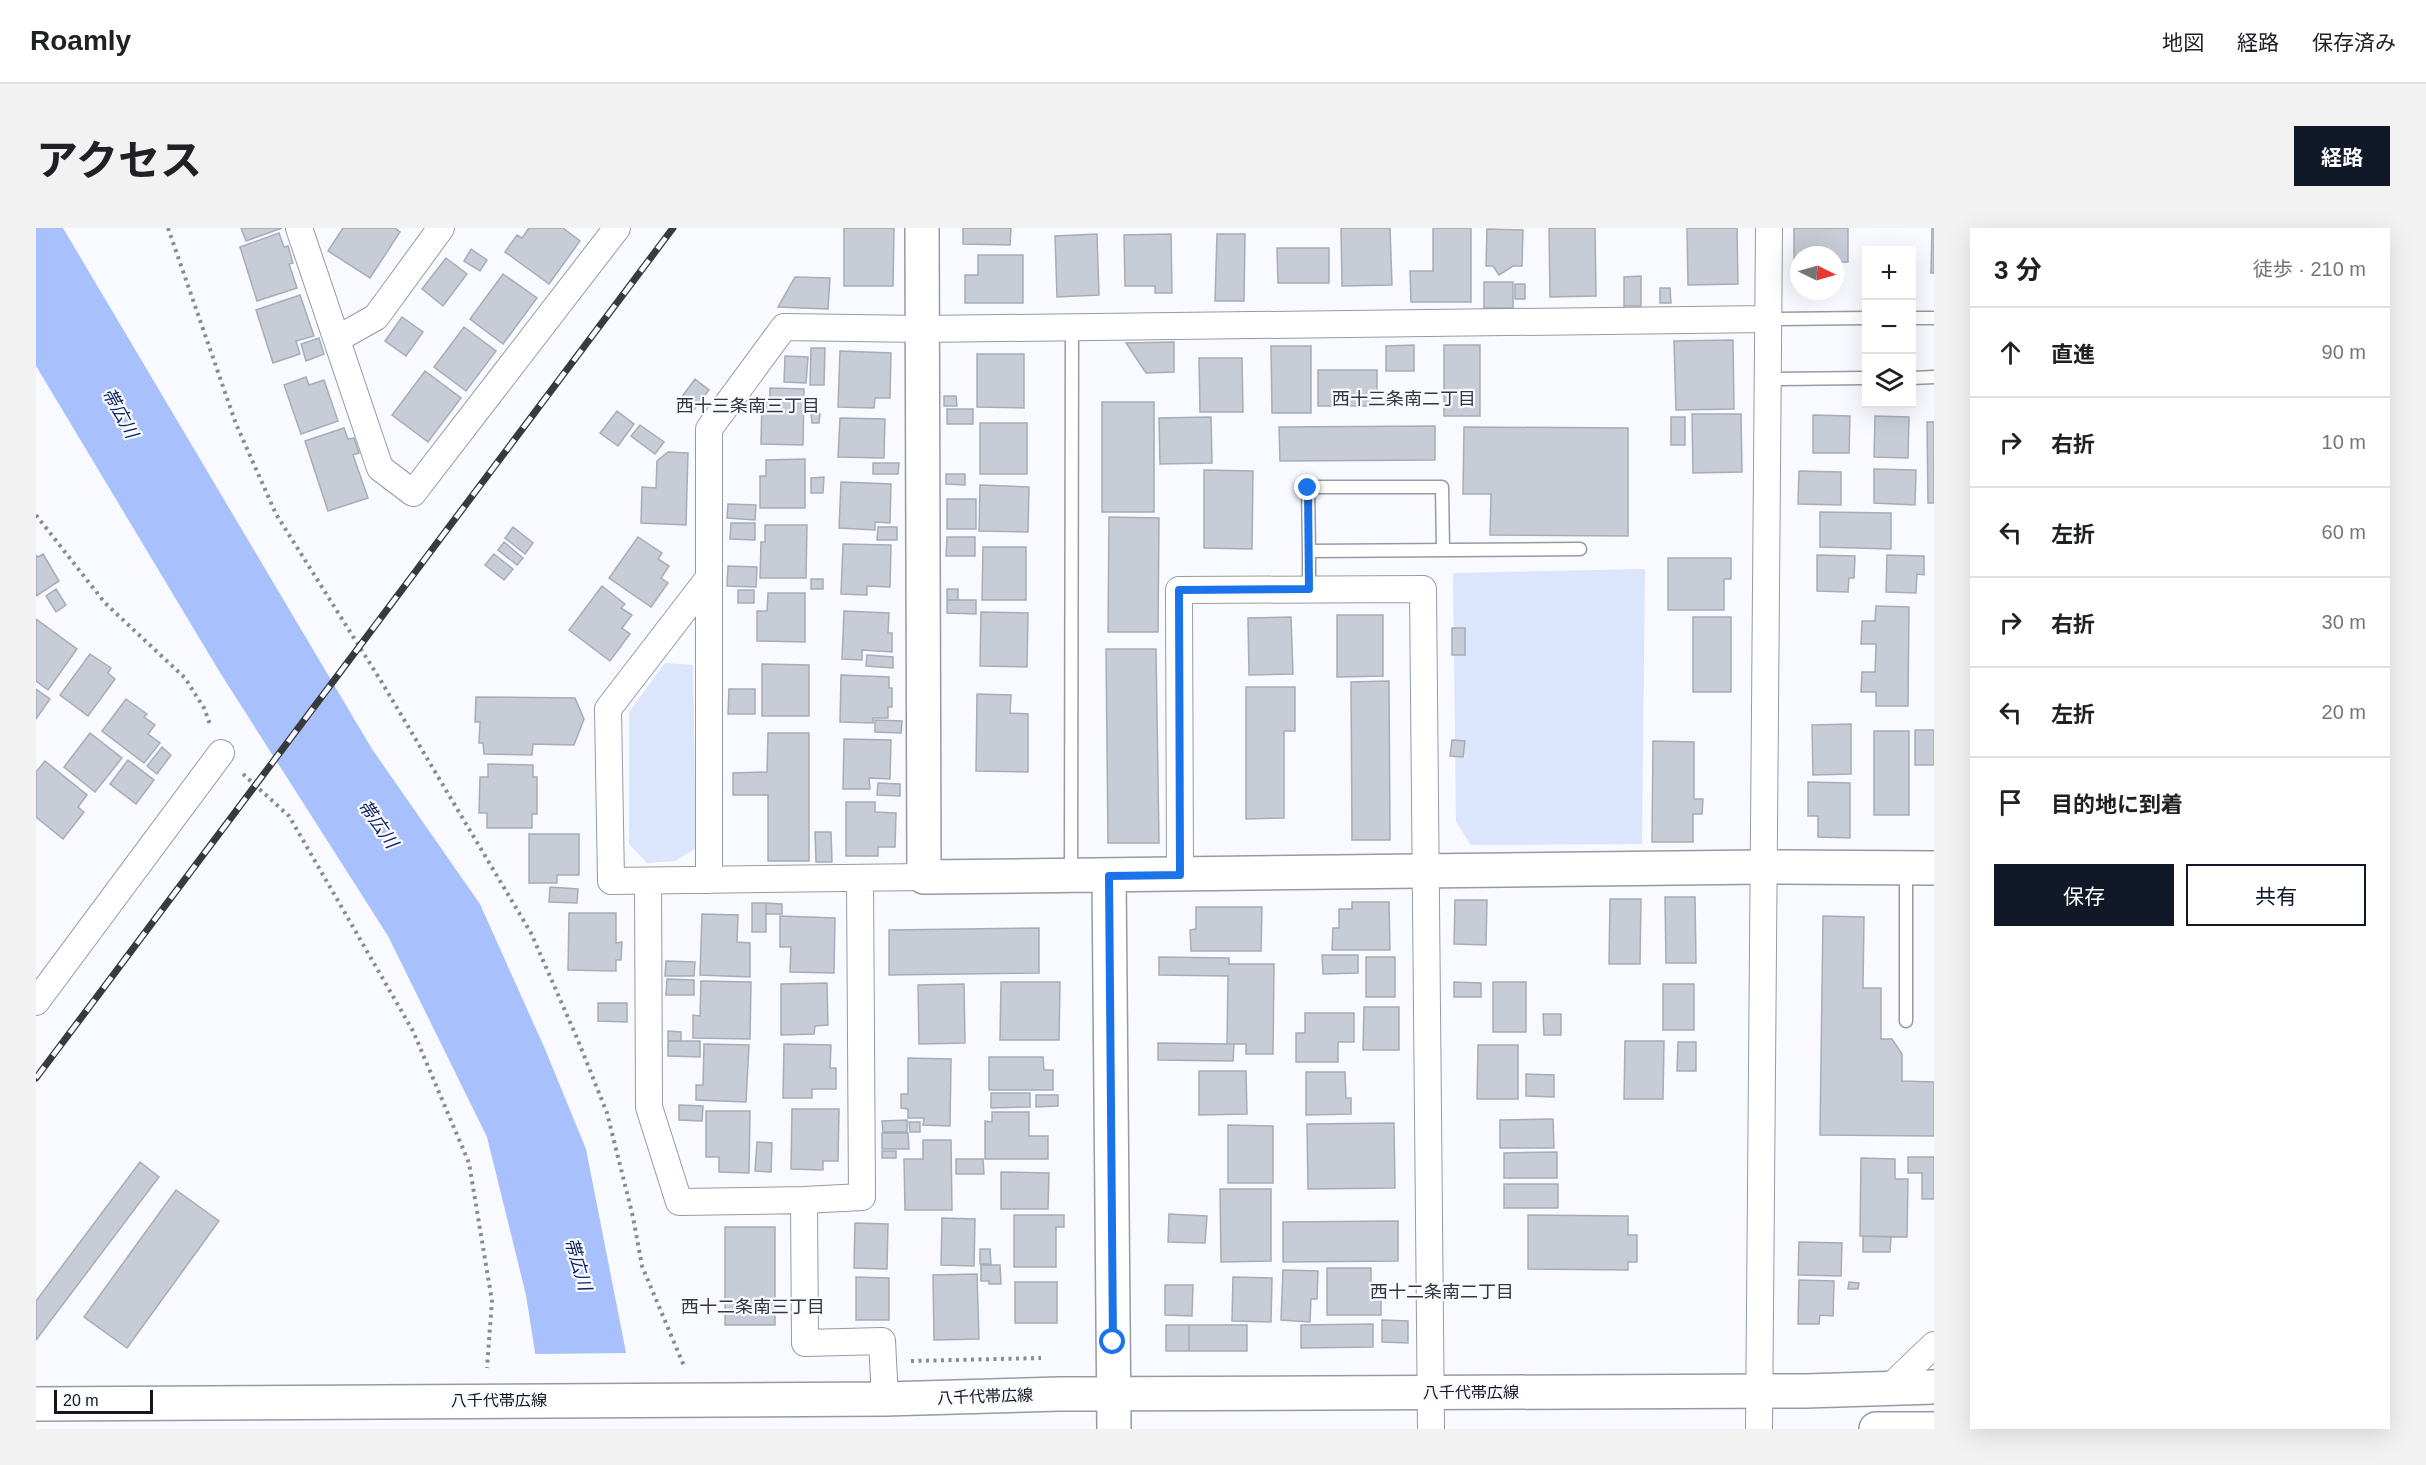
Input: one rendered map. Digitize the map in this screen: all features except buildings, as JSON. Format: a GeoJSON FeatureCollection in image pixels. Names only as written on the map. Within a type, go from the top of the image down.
{"type":"FeatureCollection","features":[{"type":"Feature","properties":{"kind":"street"},"geometry":{"type":"LineString","coordinates":[[299,228],[380,468],[413,493],[617,228]]}},
{"type":"Feature","properties":{"kind":"street"},"geometry":{"type":"LineString","coordinates":[[337,339],[376,317],[441,228]]}},
{"type":"Feature","properties":{"kind":"street"},"geometry":{"type":"LineString","coordinates":[[922,228],[924,877]]}},
{"type":"Feature","properties":{"kind":"street"},"geometry":{"type":"LineString","coordinates":[[1760,1429],[1762,867],[1770,319],[1769,228]]}},
{"type":"Feature","properties":{"kind":"street"},"geometry":{"type":"LineString","coordinates":[[709,880],[709,429],[784,327],[921,329],[1770,319]]}},
{"type":"Feature","properties":{"kind":"street"},"geometry":{"type":"LineString","coordinates":[[708,579],[608,709],[611,881],[1762,867],[1920,868]]}},
{"type":"Feature","properties":{"kind":"street"},"geometry":{"type":"LineString","coordinates":[[1180,875],[1179,590],[1423,589],[1431,1429]]}},
{"type":"Feature","properties":{"kind":"street"},"geometry":{"type":"LineString","coordinates":[[36,1002],[221,753]]}},
{"type":"Feature","properties":{"kind":"street"},"geometry":{"type":"LineString","coordinates":[[1109,876],[1114,1429]]}},
{"type":"Feature","properties":{"kind":"street"},"geometry":{"type":"LineString","coordinates":[[648,881],[649,1107],[679,1202],[862,1197],[860,878]]}},
{"type":"Feature","properties":{"kind":"street"},"geometry":{"type":"LineString","coordinates":[[804,1200],[805,1343],[882,1341],[885,1399]]}},
{"type":"Feature","properties":{"kind":"street"},"geometry":{"type":"LineString","coordinates":[[1889,1388],[1934,1345]]}},
{"type":"Feature","properties":{"kind":"street","name":"八千代帯広線"},"geometry":{"type":"LineString","coordinates":[[36,1404],[885,1399],[1059,1394],[1761,1391],[1934,1387]]}},
{"type":"Feature","properties":{"kind":"street"},"geometry":{"type":"LineString","coordinates":[[1876,1429],[1934,1429]]}},
{"type":"Feature","properties":{"kind":"lane"},"geometry":{"type":"LineString","coordinates":[[1770,319],[1862,318]]}},
{"type":"Feature","properties":{"kind":"lane"},"geometry":{"type":"LineString","coordinates":[[1916,318],[1934,318]]}},
{"type":"Feature","properties":{"kind":"lane"},"geometry":{"type":"LineString","coordinates":[[1071,327],[1071,875]]}},
{"type":"Feature","properties":{"kind":"lane"},"geometry":{"type":"LineString","coordinates":[[1916,378],[1934,377]]}},
{"type":"Feature","properties":{"kind":"lane"},"geometry":{"type":"LineString","coordinates":[[1769,379],[1862,378]]}},
{"type":"Feature","properties":{"kind":"lane"},"geometry":{"type":"LineString","coordinates":[[1309,589],[1308,488],[1442,487],[1443,550]]}},
{"type":"Feature","properties":{"kind":"lane"},"geometry":{"type":"LineString","coordinates":[[1309,551],[1580,549]]}},
{"type":"Feature","properties":{"kind":"lane"},"geometry":{"type":"LineString","coordinates":[[1906,1021],[1920,868]]}},
{"type":"Feature","properties":{"kind":"path"},"geometry":{"type":"LineString","coordinates":[[168,228],[236,424],[276,514],[381,681],[531,933],[607,1113],[633,1217],[642,1266],[683,1366],[695,1366]]}},
{"type":"Feature","properties":{"kind":"path"},"geometry":{"type":"LineString","coordinates":[[36,515],[105,603],[185,678],[204,708],[221,753],[289,816],[413,1031],[469,1163],[492,1301],[487,1368]]}},
{"type":"Feature","properties":{"kind":"path"},"geometry":{"type":"LineString","coordinates":[[883,1362],[1058,1358],[1059,1394]]}},
{"type":"Feature","properties":{"kind":"shaded area"},"geometry":{"type":"Polygon","coordinates":[[[1645,569],[1642,844],[1471,845],[1456,822],[1453,573],[1645,569]]]}},
{"type":"Feature","properties":{"kind":"shaded area"},"geometry":{"type":"Polygon","coordinates":[[[665,663],[693,665],[696,848],[675,861],[647,863],[629,844],[629,712],[665,663]]]}},
{"type":"Feature","properties":{"kind":"water","name":"帯広川"},"geometry":{"type":"Polygon","coordinates":[[[36,228],[63,228],[372,749],[480,904],[545,1049],[586,1149],[641,1429],[547,1429],[526,1295],[487,1137],[388,936],[219,671],[36,366],[36,228]]]}},
{"type":"Feature","properties":{"kind":"pier"},"geometry":{"type":"Polygon","coordinates":[[[630,1353],[644,1429],[544,1429],[532,1354],[630,1353]]]}},
{"type":"Feature","properties":{"kind":"railway"},"geometry":{"type":"LineString","coordinates":[[36,1078],[673,228]]}},
{"type":"Feature","properties":{"kind":"district","name":"西十三条南二丁目"},"geometry":{"type":"Point","coordinates":[1404,399]}},
{"type":"Feature","properties":{"kind":"district","name":"西十三条南三丁目"},"geometry":{"type":"Point","coordinates":[748,406]}},
{"type":"Feature","properties":{"kind":"district","name":"西十二条南二丁目"},"geometry":{"type":"Point","coordinates":[1442,1292]}},
{"type":"Feature","properties":{"kind":"district","name":"西十二条南三丁目"},"geometry":{"type":"Point","coordinates":[753,1307]}},
{"type":"Feature","properties":{"kind":"route"},"geometry":{"type":"LineString","coordinates":[[1113,1342],[1109,876],[1180,875],[1179,590],[1309,589],[1308,488]]}}]}
